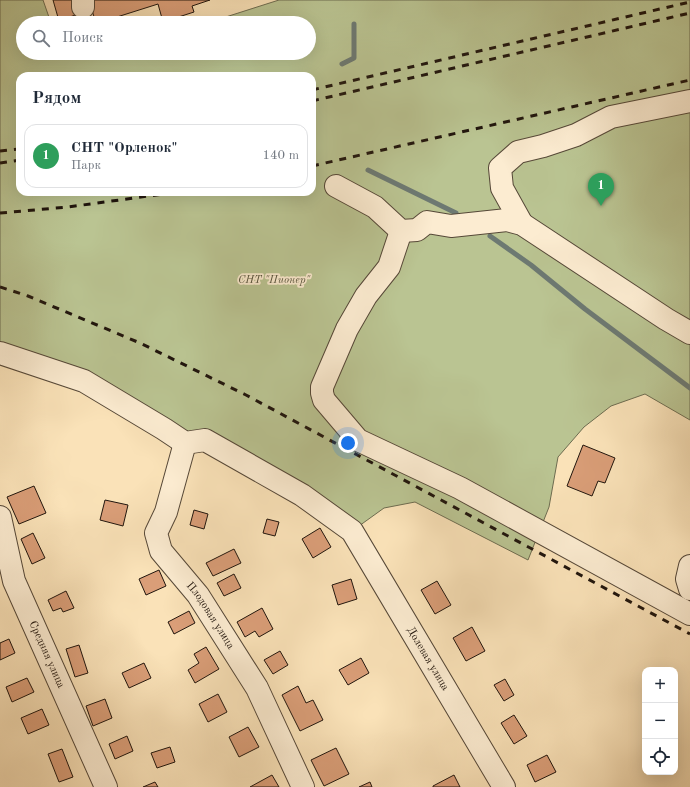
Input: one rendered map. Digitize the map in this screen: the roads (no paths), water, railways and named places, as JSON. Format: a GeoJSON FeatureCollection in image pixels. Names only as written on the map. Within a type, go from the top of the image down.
{"type":"FeatureCollection","features":[{"type":"Feature","properties":{"kind":"street"},"geometry":{"type":"LineString","coordinates":[[522,224],[502,188],[500,168],[518,152],[543,146],[576,135],[611,117],[690,101]]}},
{"type":"Feature","properties":{"kind":"street"},"geometry":{"type":"LineString","coordinates":[[336,186],[375,207],[401,230],[417,230],[427,222],[451,226],[507,220],[522,224],[666,320],[690,334]]}},
{"type":"Feature","properties":{"kind":"street"},"geometry":{"type":"LineString","coordinates":[[401,230],[389,267],[366,296],[347,329],[322,387],[324,400],[358,440],[460,488],[690,614]]}},
{"type":"Feature","properties":{"kind":"street"},"geometry":{"type":"LineString","coordinates":[[0,353],[84,381],[185,443]]}},
{"type":"Feature","properties":{"kind":"street","name":"Долевая улица"},"geometry":{"type":"LineString","coordinates":[[185,443],[204,440],[302,495],[352,531],[504,787]]}},
{"type":"Feature","properties":{"kind":"street","name":"Плодовая улица"},"geometry":{"type":"LineString","coordinates":[[185,443],[166,512],[156,532],[161,551],[198,595],[257,688],[303,787]]}},
{"type":"Feature","properties":{"kind":"street","name":"Средняя улица"},"geometry":{"type":"LineString","coordinates":[[0,517],[14,581],[106,787]]}},
{"type":"Feature","properties":{"kind":"waterway"},"geometry":{"type":"LineString","coordinates":[[342,64],[354,58],[354,24]]}},
{"type":"Feature","properties":{"kind":"waterway"},"geometry":{"type":"LineString","coordinates":[[368,170],[456,213]]}},
{"type":"Feature","properties":{"kind":"waterway"},"geometry":{"type":"LineString","coordinates":[[490,236],[531,265],[585,309],[690,388]]}},
{"type":"Feature","properties":{"kind":"railway"},"geometry":{"type":"LineString","coordinates":[[316,89],[690,2]]}},
{"type":"Feature","properties":{"kind":"railway"},"geometry":{"type":"LineString","coordinates":[[316,100],[690,13]]}},
{"type":"Feature","properties":{"kind":"railway"},"geometry":{"type":"LineString","coordinates":[[316,165],[690,80]]}},
{"type":"Feature","properties":{"kind":"railway"},"geometry":{"type":"LineString","coordinates":[[0,151],[16,149]]}},
{"type":"Feature","properties":{"kind":"railway"},"geometry":{"type":"LineString","coordinates":[[0,163],[16,161]]}},
{"type":"Feature","properties":{"kind":"railway"},"geometry":{"type":"LineString","coordinates":[[0,213],[68,207],[149,196]]}},
{"type":"Feature","properties":{"kind":"railway"},"geometry":{"type":"LineString","coordinates":[[0,287],[28,296],[140,343],[246,395],[690,634]]}},
{"type":"Feature","properties":{"kind":"place","name":"СНТ \"Орленок\""},"geometry":{"type":"Point","coordinates":[601,206]}},
{"type":"Feature","properties":{"kind":"park label","name":"СНТ \"Пионер\""},"geometry":{"type":"Point","coordinates":[274,280]}}]}
